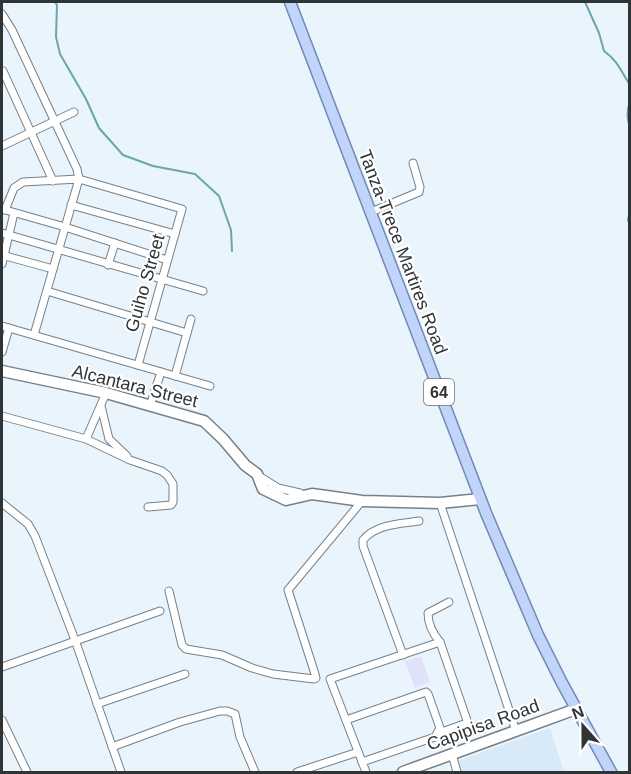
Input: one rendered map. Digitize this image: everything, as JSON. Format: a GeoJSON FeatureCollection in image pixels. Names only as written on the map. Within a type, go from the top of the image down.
{"type":"FeatureCollection","features":[{"type":"Feature","properties":{"kind":"main road","name":"Tanza-Trece Martires Road"},"geometry":{"type":"LineString","coordinates":[[290,2],[480,499],[538,635],[611,772]]}},
{"type":"Feature","properties":{"kind":"street"},"geometry":{"type":"LineString","coordinates":[[2,14],[55,121],[77,169],[79,179],[34,335]]}},
{"type":"Feature","properties":{"kind":"street"},"geometry":{"type":"LineString","coordinates":[[3,71],[53,181]]}},
{"type":"Feature","properties":{"kind":"street"},"geometry":{"type":"LineString","coordinates":[[2,146],[74,112]]}},
{"type":"Feature","properties":{"kind":"street"},"geometry":{"type":"LineString","coordinates":[[370,212],[419,192],[420,187],[413,163]]}},
{"type":"Feature","properties":{"kind":"street"},"geometry":{"type":"LineString","coordinates":[[79,179],[23,182],[17,185],[3,210],[65,227],[167,260]]}},
{"type":"Feature","properties":{"kind":"street","name":"Guiho Street"},"geometry":{"type":"LineString","coordinates":[[79,179],[182,209],[138,365]]}},
{"type":"Feature","properties":{"kind":"street"},"geometry":{"type":"LineString","coordinates":[[71,205],[175,234]]}},
{"type":"Feature","properties":{"kind":"street"},"geometry":{"type":"LineString","coordinates":[[2,264],[5,234],[14,213]]}},
{"type":"Feature","properties":{"kind":"street"},"geometry":{"type":"LineString","coordinates":[[5,234],[203,291]]}},
{"type":"Feature","properties":{"kind":"street"},"geometry":{"type":"LineString","coordinates":[[108,265],[114,243]]}},
{"type":"Feature","properties":{"kind":"street"},"geometry":{"type":"LineString","coordinates":[[3,255],[53,269]]}},
{"type":"Feature","properties":{"kind":"street"},"geometry":{"type":"LineString","coordinates":[[47,291],[187,333]]}},
{"type":"Feature","properties":{"kind":"street"},"geometry":{"type":"LineString","coordinates":[[176,376],[191,319]]}},
{"type":"Feature","properties":{"kind":"street"},"geometry":{"type":"LineString","coordinates":[[2,352],[5,327],[210,386]]}},
{"type":"Feature","properties":{"kind":"street","name":"Alcantara Street"},"geometry":{"type":"LineString","coordinates":[[2,371],[106,393],[204,421],[245,465],[257,474],[262,489],[286,500],[312,494],[362,501],[440,502],[480,499]]}},
{"type":"Feature","properties":{"kind":"street"},"geometry":{"type":"LineString","coordinates":[[150,406],[161,372]]}},
{"type":"Feature","properties":{"kind":"street"},"geometry":{"type":"LineString","coordinates":[[86,439],[106,393]]}},
{"type":"Feature","properties":{"kind":"street"},"geometry":{"type":"LineString","coordinates":[[101,406],[109,438],[130,460]]}},
{"type":"Feature","properties":{"kind":"street"},"geometry":{"type":"LineString","coordinates":[[2,416],[86,439],[130,460],[162,471],[173,484],[172,504],[148,507]]}},
{"type":"Feature","properties":{"kind":"street"},"geometry":{"type":"LineString","coordinates":[[169,591],[182,645],[186,649],[222,655],[273,674],[314,679],[316,678],[288,590],[362,501]]}},
{"type":"Feature","properties":{"kind":"street"},"geometry":{"type":"LineString","coordinates":[[440,502],[516,731]]}},
{"type":"Feature","properties":{"kind":"street"},"geometry":{"type":"LineString","coordinates":[[2,503],[28,524],[35,536],[75,640],[121,772]]}},
{"type":"Feature","properties":{"kind":"street"},"geometry":{"type":"LineString","coordinates":[[403,655],[363,546],[363,540],[368,533],[377,529],[420,521]]}},
{"type":"Feature","properties":{"kind":"street"},"geometry":{"type":"LineString","coordinates":[[449,602],[428,613],[471,732]]}},
{"type":"Feature","properties":{"kind":"street"},"geometry":{"type":"LineString","coordinates":[[2,667],[160,611]]}},
{"type":"Feature","properties":{"kind":"street"},"geometry":{"type":"LineString","coordinates":[[366,772],[330,679],[440,642]]}},
{"type":"Feature","properties":{"kind":"street"},"geometry":{"type":"LineString","coordinates":[[97,704],[185,674]]}},
{"type":"Feature","properties":{"kind":"street"},"geometry":{"type":"LineString","coordinates":[[346,720],[426,692],[440,728],[435,737],[362,762]]}},
{"type":"Feature","properties":{"kind":"street","name":"Capipisa Road"},"geometry":{"type":"LineString","coordinates":[[403,772],[576,709]]}},
{"type":"Feature","properties":{"kind":"street"},"geometry":{"type":"LineString","coordinates":[[112,747],[180,722],[226,711],[235,714],[240,737],[255,772]]}},
{"type":"Feature","properties":{"kind":"street"},"geometry":{"type":"LineString","coordinates":[[2,720],[27,772]]}},
{"type":"Feature","properties":{"kind":"street"},"geometry":{"type":"LineString","coordinates":[[438,733],[467,723]]}},
{"type":"Feature","properties":{"kind":"street"},"geometry":{"type":"LineString","coordinates":[[297,772],[358,752]]}},
{"type":"Feature","properties":{"kind":"street"},"geometry":{"type":"LineString","coordinates":[[452,754],[457,772]]}},
{"type":"Feature","properties":{"kind":"shaded area"},"geometry":{"type":"Polygon","coordinates":[[[421,656],[430,682],[415,688],[405,661],[421,656]]]}},
{"type":"Feature","properties":{"kind":"shaded area"},"geometry":{"type":"Polygon","coordinates":[[[550,728],[564,772],[461,772],[458,761],[550,728]]]}},
{"type":"Feature","properties":{"kind":"waterway"},"geometry":{"type":"LineString","coordinates":[[55,2],[57,5],[56,37],[60,54],[86,99],[99,128],[123,155],[153,166],[195,174],[219,196],[231,230],[232,251]]}},
{"type":"Feature","properties":{"kind":"waterway"},"geometry":{"type":"LineString","coordinates":[[585,2],[599,33],[604,51],[616,63],[630,85]]}},
{"type":"Feature","properties":{"kind":"waterway"},"geometry":{"type":"LineString","coordinates":[[630,101],[627,114],[630,127]]}},
{"type":"Feature","properties":{"kind":"waterway"},"geometry":{"type":"LineString","coordinates":[[630,210],[628,220],[630,224]]}}]}
